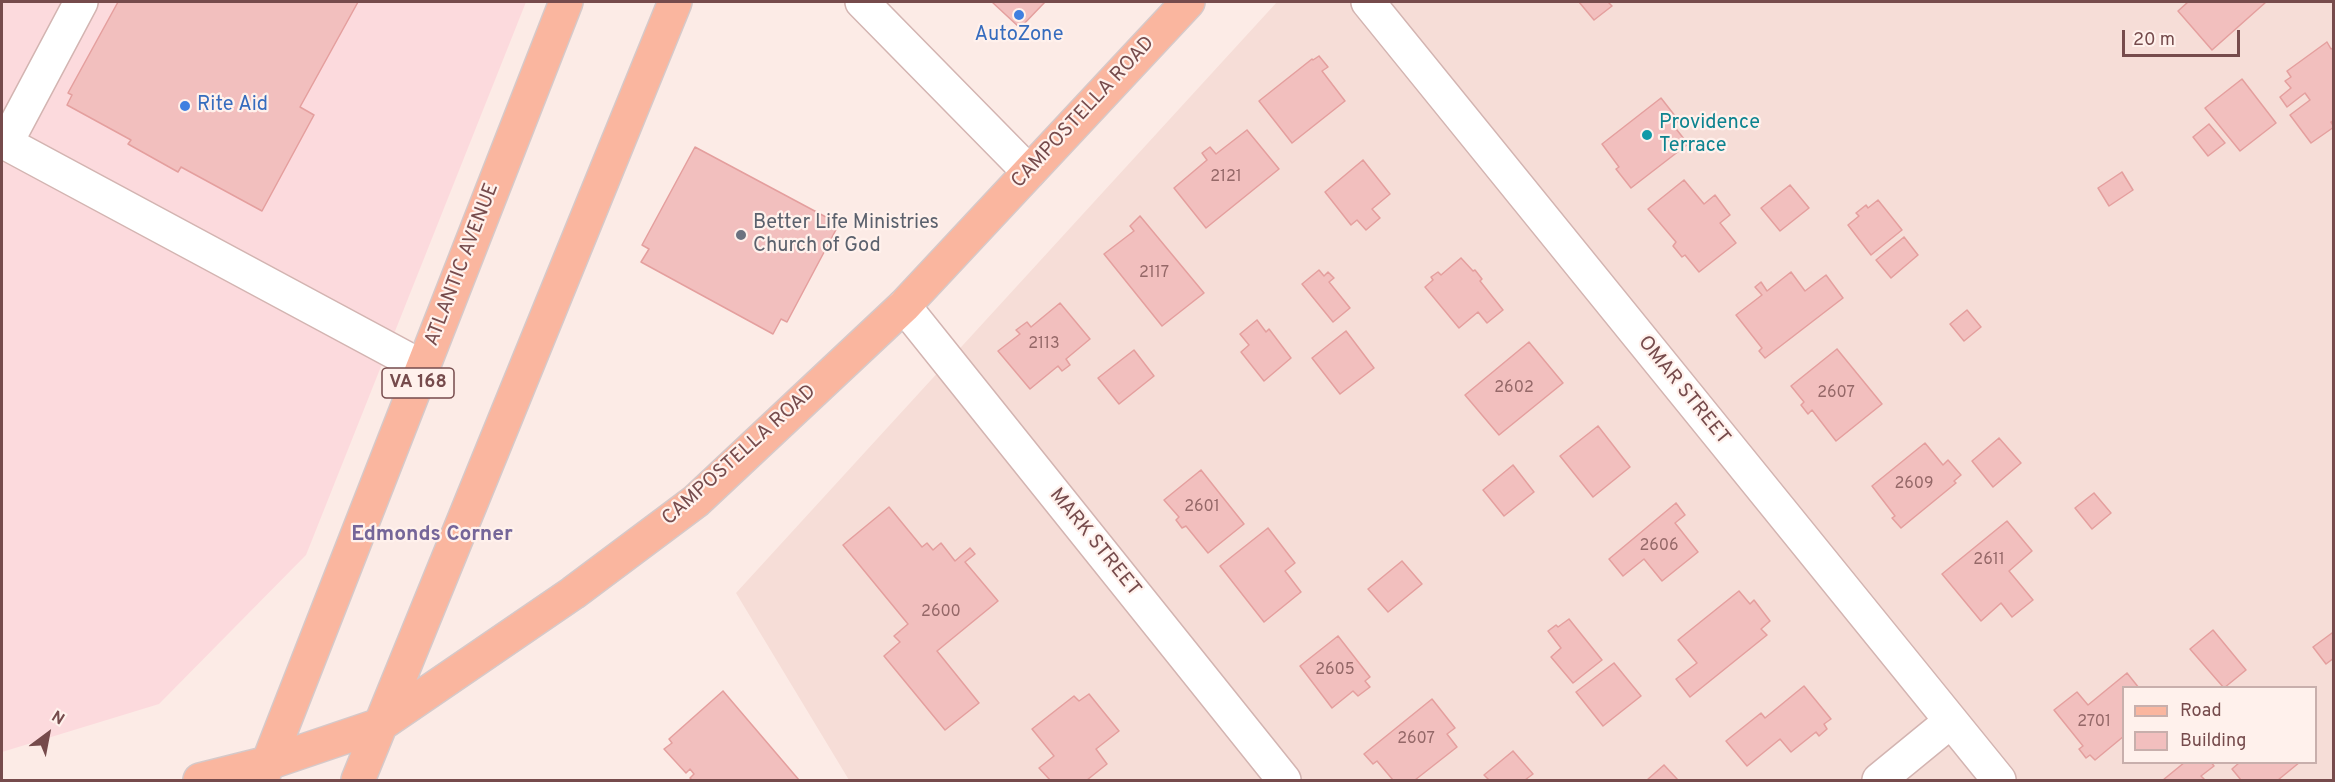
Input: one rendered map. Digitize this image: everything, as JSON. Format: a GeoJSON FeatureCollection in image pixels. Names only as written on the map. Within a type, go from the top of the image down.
{"type":"FeatureCollection","features":[{"type":"Feature","properties":{"kind":"main road","name":"ATLANTIC AVENUE"},"geometry":{"type":"LineString","coordinates":[[265,772],[566,2]]}},
{"type":"Feature","properties":{"kind":"main road"},"geometry":{"type":"LineString","coordinates":[[358,780],[675,2]]}},
{"type":"Feature","properties":{"kind":"main road","name":"CAMPOSTELLA ROAD"},"geometry":{"type":"LineString","coordinates":[[200,780],[265,772],[380,725],[573,593],[696,501],[904,306],[1188,2]]}},
{"type":"Feature","properties":{"kind":"street"},"geometry":{"type":"LineString","coordinates":[[81,2],[4,142],[424,368]]}},
{"type":"Feature","properties":{"kind":"street"},"geometry":{"type":"LineString","coordinates":[[862,2],[1029,172]]}},
{"type":"Feature","properties":{"kind":"street","name":"OMAR STREET"},"geometry":{"type":"LineString","coordinates":[[1368,2],[1999,780]]}},
{"type":"Feature","properties":{"kind":"street","name":"MARK STREET"},"geometry":{"type":"LineString","coordinates":[[904,306],[1284,780]]}},
{"type":"Feature","properties":{"kind":"street"},"geometry":{"type":"LineString","coordinates":[[1879,780],[1951,721]]}},
{"type":"Feature","properties":{"kind":"shaded area"},"geometry":{"type":"Polygon","coordinates":[[[2,2],[526,2],[306,555],[159,704],[2,752],[2,2]]]}},
{"type":"Feature","properties":{"kind":"shaded area"},"geometry":{"type":"Polygon","coordinates":[[[1277,2],[2333,2],[2333,780],[849,780],[736,593],[1277,2]]]}},
{"type":"Feature","properties":{"kind":"building","name":"Rite Aid"},"geometry":{"type":"Polygon","coordinates":[[[118,2],[358,2],[300,107],[314,115],[262,211],[181,167],[178,172],[128,144],[131,140],[67,105],[72,95],[68,93],[118,2]]]}},
{"type":"Feature","properties":{"kind":"building","name":"AutoZone"},"geometry":{"type":"Polygon","coordinates":[[[992,2],[1045,2],[1020,28],[992,2]]]}},
{"type":"Feature","properties":{"kind":"building"},"geometry":{"type":"Polygon","coordinates":[[[1579,2],[1608,2],[1612,6],[1594,20],[1579,2]]]}},
{"type":"Feature","properties":{"kind":"building"},"geometry":{"type":"Polygon","coordinates":[[[2188,2],[2266,2],[2212,50],[2178,11],[2188,2]]]}},
{"type":"Feature","properties":{"kind":"building"},"geometry":{"type":"Polygon","coordinates":[[[2327,42],[2331,49],[2334,47],[2334,120],[2331,122],[2334,127],[2311,143],[2290,115],[2310,100],[2305,93],[2287,107],[2280,97],[2291,88],[2285,81],[2291,77],[2287,71],[2327,42]]]}},
{"type":"Feature","properties":{"kind":"building"},"geometry":{"type":"Polygon","coordinates":[[[1319,56],[1328,67],[1322,71],[1345,101],[1292,143],[1259,101],[1312,59],[1319,56]]]}},
{"type":"Feature","properties":{"kind":"building"},"geometry":{"type":"Polygon","coordinates":[[[2242,79],[2276,123],[2240,151],[2205,108],[2242,79]]]}},
{"type":"Feature","properties":{"kind":"building","name":"Providence Terrace"},"geometry":{"type":"Polygon","coordinates":[[[1661,98],[1679,121],[1673,125],[1688,144],[1631,188],[1616,169],[1619,167],[1602,144],[1661,98]]]}},
{"type":"Feature","properties":{"kind":"building"},"geometry":{"type":"Polygon","coordinates":[[[2209,124],[2225,143],[2208,156],[2193,137],[2209,124]]]}},
{"type":"Feature","properties":{"kind":"building"},"geometry":{"type":"Polygon","coordinates":[[[1247,130],[1279,169],[1206,228],[1174,188],[1207,160],[1202,153],[1210,147],[1216,154],[1247,130]]]}},
{"type":"Feature","properties":{"kind":"building","name":"Better Life Ministries Church of God"},"geometry":{"type":"Polygon","coordinates":[[[695,147],[839,224],[787,322],[781,319],[773,334],[641,262],[649,249],[642,245],[695,147]]]}},
{"type":"Feature","properties":{"kind":"building"},"geometry":{"type":"Polygon","coordinates":[[[1363,160],[1390,194],[1372,209],[1380,218],[1366,230],[1357,220],[1351,225],[1325,192],[1363,160]]]}},
{"type":"Feature","properties":{"kind":"building"},"geometry":{"type":"Polygon","coordinates":[[[2122,172],[2133,190],[2109,206],[2098,188],[2122,172]]]}},
{"type":"Feature","properties":{"kind":"building"},"geometry":{"type":"Polygon","coordinates":[[[1684,180],[1704,204],[1715,195],[1730,215],[1720,223],[1736,243],[1699,272],[1685,255],[1682,257],[1673,246],[1676,242],[1648,209],[1684,180]]]}},
{"type":"Feature","properties":{"kind":"building"},"geometry":{"type":"Polygon","coordinates":[[[1790,185],[1809,208],[1780,231],[1761,208],[1790,185]]]}},
{"type":"Feature","properties":{"kind":"building"},"geometry":{"type":"Polygon","coordinates":[[[1878,200],[1902,230],[1871,255],[1848,225],[1859,216],[1856,213],[1866,205],[1868,208],[1878,200]]]}},
{"type":"Feature","properties":{"kind":"building"},"geometry":{"type":"Polygon","coordinates":[[[1140,216],[1204,293],[1162,326],[1104,254],[1134,231],[1130,226],[1140,216]]]}},
{"type":"Feature","properties":{"kind":"building"},"geometry":{"type":"Polygon","coordinates":[[[1904,237],[1918,255],[1891,278],[1876,260],[1904,237]]]}},
{"type":"Feature","properties":{"kind":"building"},"geometry":{"type":"Polygon","coordinates":[[[1461,258],[1473,271],[1475,270],[1482,279],[1480,281],[1503,310],[1487,323],[1478,312],[1459,328],[1425,287],[1433,280],[1431,277],[1438,272],[1441,275],[1461,258]]]}},
{"type":"Feature","properties":{"kind":"building"},"geometry":{"type":"Polygon","coordinates":[[[1319,270],[1324,276],[1328,272],[1334,278],[1329,282],[1350,308],[1333,322],[1302,284],[1319,270]]]}},
{"type":"Feature","properties":{"kind":"building"},"geometry":{"type":"Polygon","coordinates":[[[1791,272],[1805,291],[1826,275],[1843,298],[1765,358],[1759,351],[1762,348],[1736,315],[1762,295],[1755,287],[1761,282],[1767,291],[1791,272]]]}},
{"type":"Feature","properties":{"kind":"building"},"geometry":{"type":"Polygon","coordinates":[[[1060,303],[1090,339],[1066,359],[1070,365],[1062,371],[1058,366],[1030,389],[998,351],[1020,334],[1016,330],[1027,322],[1031,327],[1060,303]]]}},
{"type":"Feature","properties":{"kind":"building"},"geometry":{"type":"Polygon","coordinates":[[[1967,310],[1981,327],[1964,341],[1950,324],[1967,310]]]}},
{"type":"Feature","properties":{"kind":"building"},"geometry":{"type":"Polygon","coordinates":[[[1257,320],[1266,332],[1269,329],[1291,358],[1264,381],[1241,352],[1249,345],[1240,334],[1257,320]]]}},
{"type":"Feature","properties":{"kind":"building"},"geometry":{"type":"Polygon","coordinates":[[[1346,331],[1374,368],[1340,394],[1312,358],[1346,331]]]}},
{"type":"Feature","properties":{"kind":"building"},"geometry":{"type":"Polygon","coordinates":[[[1529,342],[1563,383],[1499,435],[1465,395],[1529,342]]]}},
{"type":"Feature","properties":{"kind":"building"},"geometry":{"type":"Polygon","coordinates":[[[1837,349],[1882,404],[1836,441],[1812,410],[1808,414],[1801,405],[1804,402],[1791,386],[1837,349]]]}},
{"type":"Feature","properties":{"kind":"building"},"geometry":{"type":"Polygon","coordinates":[[[1134,350],[1154,376],[1119,404],[1098,378],[1134,350]]]}},
{"type":"Feature","properties":{"kind":"building"},"geometry":{"type":"Polygon","coordinates":[[[1598,426],[1630,467],[1593,497],[1560,456],[1598,426]]]}},
{"type":"Feature","properties":{"kind":"building"},"geometry":{"type":"Polygon","coordinates":[[[1999,438],[2021,463],[1993,487],[1972,461],[1999,438]]]}},
{"type":"Feature","properties":{"kind":"building"},"geometry":{"type":"Polygon","coordinates":[[[1925,443],[1943,465],[1948,460],[1961,475],[1954,481],[1956,483],[1901,528],[1892,518],[1895,516],[1872,486],[1925,443]]]}},
{"type":"Feature","properties":{"kind":"building"},"geometry":{"type":"Polygon","coordinates":[[[1513,465],[1534,492],[1504,516],[1483,490],[1513,465]]]}},
{"type":"Feature","properties":{"kind":"building"},"geometry":{"type":"Polygon","coordinates":[[[1201,470],[1244,524],[1208,553],[1186,526],[1182,528],[1176,520],[1179,517],[1164,500],[1201,470]]]}},
{"type":"Feature","properties":{"kind":"building"},"geometry":{"type":"Polygon","coordinates":[[[2094,493],[2111,513],[2092,529],[2075,508],[2094,493]]]}},
{"type":"Feature","properties":{"kind":"building"},"geometry":{"type":"Polygon","coordinates":[[[1676,503],[1685,515],[1675,523],[1698,552],[1662,581],[1644,559],[1623,576],[1609,559],[1676,503]]]}},
{"type":"Feature","properties":{"kind":"building"},"geometry":{"type":"Polygon","coordinates":[[[889,507],[922,547],[927,543],[933,550],[941,543],[955,561],[970,548],[975,554],[965,562],[998,601],[937,651],[979,703],[945,730],[884,656],[900,642],[894,636],[908,624],[843,545],[889,507]]]}},
{"type":"Feature","properties":{"kind":"building"},"geometry":{"type":"Polygon","coordinates":[[[2007,521],[2032,551],[2009,571],[2033,600],[2012,617],[2001,603],[1981,621],[1942,574],[2007,521]]]}},
{"type":"Feature","properties":{"kind":"building"},"geometry":{"type":"Polygon","coordinates":[[[1268,528],[1295,563],[1285,571],[1301,592],[1264,622],[1220,566],[1268,528]]]}},
{"type":"Feature","properties":{"kind":"building"},"geometry":{"type":"Polygon","coordinates":[[[1402,561],[1422,584],[1388,612],[1368,589],[1402,561]]]}},
{"type":"Feature","properties":{"kind":"building"},"geometry":{"type":"Polygon","coordinates":[[[1739,591],[1750,604],[1754,600],[1770,621],[1761,629],[1767,635],[1690,697],[1676,679],[1697,663],[1678,640],[1739,591]]]}},
{"type":"Feature","properties":{"kind":"building"},"geometry":{"type":"Polygon","coordinates":[[[1569,619],[1602,660],[1573,683],[1551,657],[1561,648],[1548,631],[1569,619]]]}},
{"type":"Feature","properties":{"kind":"building"},"geometry":{"type":"Polygon","coordinates":[[[2213,630],[2246,670],[2226,686],[2222,686],[2190,649],[2213,630]]]}},
{"type":"Feature","properties":{"kind":"building"},"geometry":{"type":"Polygon","coordinates":[[[2332,633],[2334,635],[2334,658],[2326,664],[2313,647],[2332,633]]]}},
{"type":"Feature","properties":{"kind":"building"},"geometry":{"type":"Polygon","coordinates":[[[1338,636],[1370,677],[1365,681],[1370,687],[1358,696],[1353,691],[1332,708],[1300,666],[1338,636]]]}},
{"type":"Feature","properties":{"kind":"building"},"geometry":{"type":"Polygon","coordinates":[[[1614,663],[1641,696],[1603,726],[1576,692],[1614,663]]]}},
{"type":"Feature","properties":{"kind":"building"},"geometry":{"type":"Polygon","coordinates":[[[2127,673],[2137,686],[2122,686],[2122,738],[2095,760],[2090,755],[2086,758],[2079,749],[2083,746],[2054,710],[2077,692],[2088,705],[2127,673]]]}},
{"type":"Feature","properties":{"kind":"building"},"geometry":{"type":"Polygon","coordinates":[[[1804,686],[1831,719],[1824,724],[1827,729],[1819,736],[1816,732],[1791,752],[1780,739],[1747,766],[1726,741],[1761,713],[1765,718],[1804,686]]]}},
{"type":"Feature","properties":{"kind":"building"},"geometry":{"type":"Polygon","coordinates":[[[723,691],[799,780],[692,780],[690,778],[694,774],[690,769],[686,773],[664,749],[672,743],[669,739],[723,691]]]}},
{"type":"Feature","properties":{"kind":"building"},"geometry":{"type":"Polygon","coordinates":[[[1089,694],[1119,731],[1096,749],[1107,764],[1087,780],[1050,780],[1039,768],[1054,756],[1032,729],[1074,696],[1079,701],[1089,694]]]}},
{"type":"Feature","properties":{"kind":"building"},"geometry":{"type":"Polygon","coordinates":[[[1432,699],[1455,728],[1447,734],[1457,747],[1415,780],[1393,780],[1377,761],[1373,764],[1364,754],[1432,699]]]}},
{"type":"Feature","properties":{"kind":"building"},"geometry":{"type":"Polygon","coordinates":[[[1513,751],[1533,774],[1525,780],[1489,780],[1484,775],[1513,751]]]}},
{"type":"Feature","properties":{"kind":"building"},"geometry":{"type":"Polygon","coordinates":[[[2183,764],[2212,764],[2214,766],[2201,776],[2205,780],[2163,780],[2183,764]]]}},
{"type":"Feature","properties":{"kind":"building"},"geometry":{"type":"Polygon","coordinates":[[[2238,764],[2298,764],[2278,780],[2241,780],[2232,769],[2238,764]]]}},
{"type":"Feature","properties":{"kind":"building"},"geometry":{"type":"Polygon","coordinates":[[[1664,765],[1678,780],[1647,780],[1664,765]]]}},
{"type":"Feature","properties":{"kind":"place","name":"AutoZone"},"geometry":{"type":"Point","coordinates":[1019,15]}},
{"type":"Feature","properties":{"kind":"place","name":"Rite Aid"},"geometry":{"type":"Point","coordinates":[185,106]}},
{"type":"Feature","properties":{"kind":"place","name":"Providence Terrace"},"geometry":{"type":"Point","coordinates":[1647,135]}},
{"type":"Feature","properties":{"kind":"place","name":"Better Life Ministries Church of God"},"geometry":{"type":"Point","coordinates":[741,235]}},
{"type":"Feature","properties":{"kind":"district","name":"Edmonds Corner"},"geometry":{"type":"Point","coordinates":[432,536]}}]}
